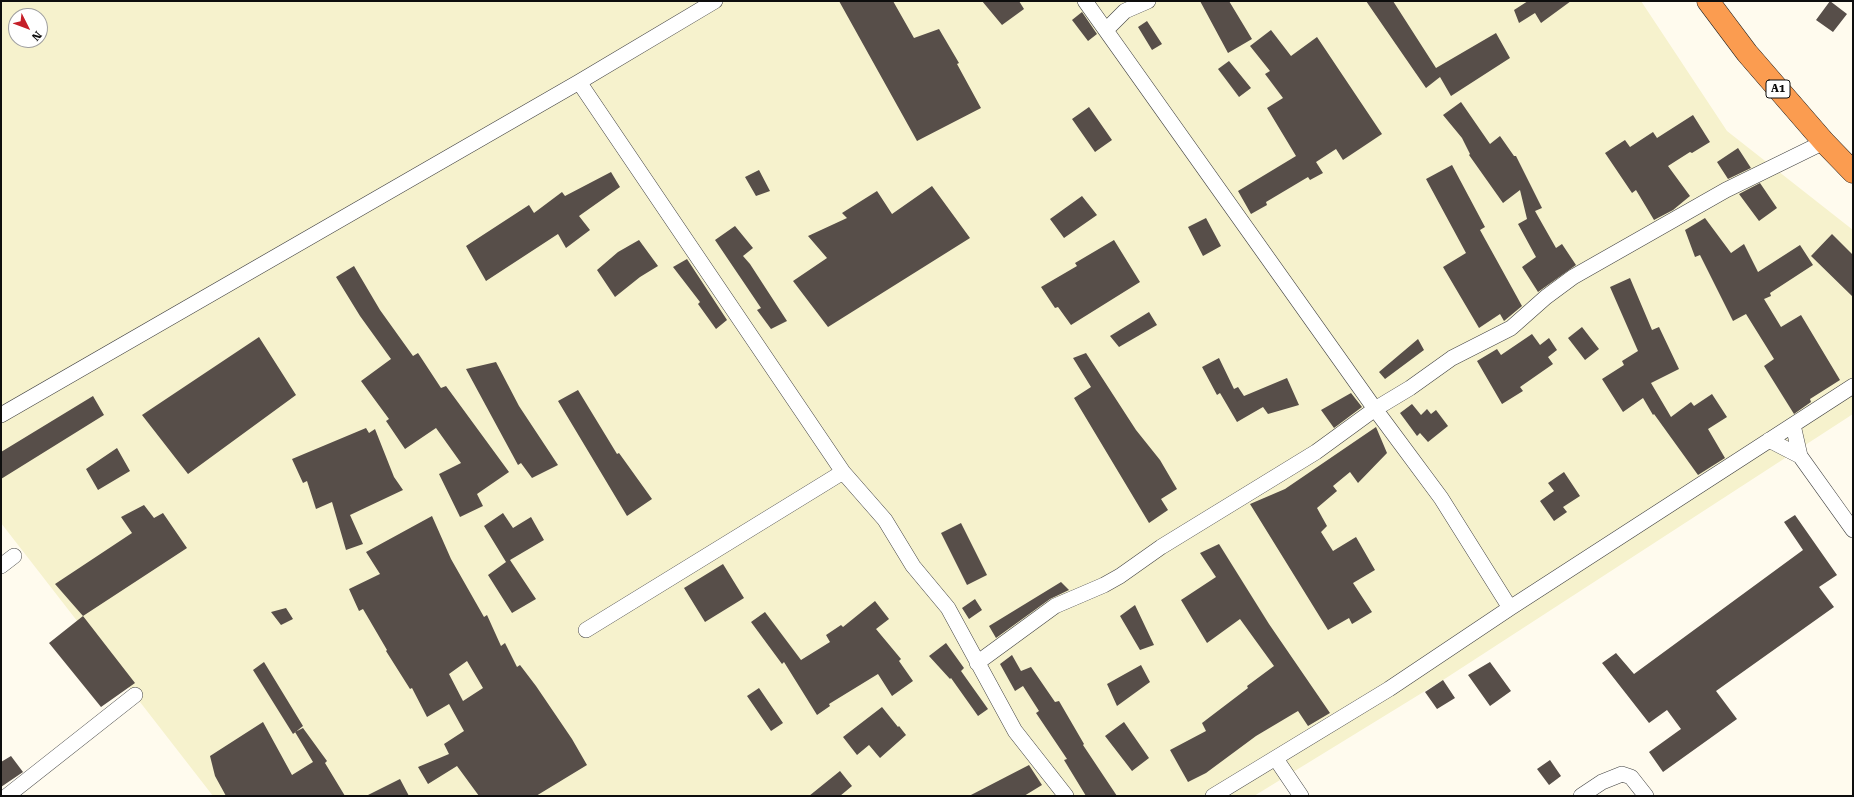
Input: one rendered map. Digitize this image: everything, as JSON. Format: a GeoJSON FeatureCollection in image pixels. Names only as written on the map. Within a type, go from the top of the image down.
{"type":"FeatureCollection","features":[{"type":"Feature","properties":{"kind":"highway","name":"A1"},"geometry":{"type":"LineString","coordinates":[[1708,1],[1747,53],[1824,142],[1853,172]]}},
{"type":"Feature","properties":{"kind":"street"},"geometry":{"type":"LineString","coordinates":[[1,415],[579,82],[715,1]]}},
{"type":"Feature","properties":{"kind":"street"},"geometry":{"type":"LineString","coordinates":[[1085,1],[1375,409],[1441,498],[1510,608]]}},
{"type":"Feature","properties":{"kind":"street"},"geometry":{"type":"LineString","coordinates":[[1106,30],[1125,11],[1148,1]]}},
{"type":"Feature","properties":{"kind":"street"},"geometry":{"type":"LineString","coordinates":[[579,82],[843,472],[885,520],[913,566],[937,597],[948,608],[1015,731],[1066,796]]}},
{"type":"Feature","properties":{"kind":"street"},"geometry":{"type":"LineString","coordinates":[[977,663],[1055,606],[1104,585],[1120,576],[1161,547],[1316,452],[1375,409],[1410,388],[1452,358],[1511,328],[1546,297],[1573,277],[1726,190],[1824,142]]}},
{"type":"Feature","properties":{"kind":"street"},"geometry":{"type":"LineString","coordinates":[[1213,796],[1389,689],[1510,608],[1853,386]]}},
{"type":"Feature","properties":{"kind":"street"},"geometry":{"type":"LineString","coordinates":[[1793,425],[1800,456],[1853,530]]}},
{"type":"Feature","properties":{"kind":"street"},"geometry":{"type":"LineString","coordinates":[[1769,440],[1800,456]]}},
{"type":"Feature","properties":{"kind":"street"},"geometry":{"type":"LineString","coordinates":[[586,630],[843,472]]}},
{"type":"Feature","properties":{"kind":"street"},"geometry":{"type":"LineString","coordinates":[[1,566],[14,556]]}},
{"type":"Feature","properties":{"kind":"street"},"geometry":{"type":"LineString","coordinates":[[7,796],[135,695]]}},
{"type":"Feature","properties":{"kind":"street"},"geometry":{"type":"LineString","coordinates":[[1276,759],[1301,796]]}},
{"type":"Feature","properties":{"kind":"street"},"geometry":{"type":"LineString","coordinates":[[1581,796],[1602,782],[1622,774],[1630,777],[1646,796]]}},
{"type":"Feature","properties":{"kind":"shaded area"},"geometry":{"type":"Polygon","coordinates":[[[1,1],[1641,1],[1727,131],[1853,230],[1853,414],[1443,680],[1254,796],[213,796],[1,523],[1,1]]]}},
{"type":"Feature","properties":{"kind":"building"},"geometry":{"type":"Polygon","coordinates":[[[839,1],[893,1],[914,38],[939,29],[959,63],[957,64],[981,108],[917,141],[839,1]]]}},
{"type":"Feature","properties":{"kind":"building"},"geometry":{"type":"Polygon","coordinates":[[[982,1],[1019,1],[1024,9],[1002,25],[982,1]]]}},
{"type":"Feature","properties":{"kind":"building"},"geometry":{"type":"Polygon","coordinates":[[[1200,1],[1229,1],[1252,39],[1228,53],[1200,1]]]}},
{"type":"Feature","properties":{"kind":"building"},"geometry":{"type":"Polygon","coordinates":[[[1366,1],[1393,1],[1436,68],[1496,33],[1510,58],[1451,96],[1440,77],[1426,88],[1366,1]]]}},
{"type":"Feature","properties":{"kind":"building"},"geometry":{"type":"Polygon","coordinates":[[[1528,1],[1571,1],[1541,23],[1535,13],[1519,23],[1514,10],[1528,1]]]}},
{"type":"Feature","properties":{"kind":"building"},"geometry":{"type":"Polygon","coordinates":[[[1830,1],[1847,14],[1833,32],[1816,20],[1830,1]]]}},
{"type":"Feature","properties":{"kind":"building"},"geometry":{"type":"Polygon","coordinates":[[[1082,12],[1097,34],[1088,41],[1072,20],[1082,12]]]}},
{"type":"Feature","properties":{"kind":"building"},"geometry":{"type":"Polygon","coordinates":[[[1147,21],[1162,44],[1152,50],[1138,27],[1147,21]]]}},
{"type":"Feature","properties":{"kind":"building"},"geometry":{"type":"Polygon","coordinates":[[[1271,30],[1291,56],[1317,37],[1382,134],[1343,160],[1336,149],[1316,162],[1323,173],[1310,180],[1308,177],[1266,202],[1267,205],[1251,214],[1238,191],[1296,156],[1267,108],[1283,98],[1265,74],[1270,71],[1250,46],[1271,30]]]}},
{"type":"Feature","properties":{"kind":"building"},"geometry":{"type":"Polygon","coordinates":[[[1229,61],[1251,88],[1239,97],[1218,69],[1229,61]]]}},
{"type":"Feature","properties":{"kind":"building"},"geometry":{"type":"Polygon","coordinates":[[[1461,102],[1490,144],[1500,136],[1514,156],[1516,156],[1542,208],[1535,211],[1556,248],[1562,244],[1576,265],[1538,292],[1522,267],[1536,257],[1518,224],[1527,219],[1520,190],[1503,203],[1469,155],[1470,154],[1462,138],[1443,115],[1461,102]]]}},
{"type":"Feature","properties":{"kind":"building"},"geometry":{"type":"Polygon","coordinates":[[[1089,107],[1112,140],[1095,152],[1072,119],[1089,107]]]}},
{"type":"Feature","properties":{"kind":"building"},"geometry":{"type":"Polygon","coordinates":[[[1693,115],[1710,142],[1692,153],[1690,152],[1668,166],[1690,196],[1673,210],[1654,220],[1636,190],[1632,193],[1605,153],[1625,140],[1630,147],[1653,132],[1657,138],[1693,115]]]}},
{"type":"Feature","properties":{"kind":"building"},"geometry":{"type":"Polygon","coordinates":[[[1738,148],[1751,168],[1728,179],[1717,162],[1738,148]]]}},
{"type":"Feature","properties":{"kind":"building"},"geometry":{"type":"Polygon","coordinates":[[[1452,165],[1485,227],[1480,230],[1522,306],[1504,321],[1500,314],[1479,328],[1443,267],[1466,253],[1426,179],[1452,165]]]}},
{"type":"Feature","properties":{"kind":"building"},"geometry":{"type":"Polygon","coordinates":[[[759,170],[770,191],[756,196],[745,177],[759,170]]]}},
{"type":"Feature","properties":{"kind":"building"},"geometry":{"type":"Polygon","coordinates":[[[611,172],[620,187],[579,216],[590,230],[566,248],[558,234],[486,281],[466,246],[529,205],[534,213],[562,192],[565,196],[611,172]]]}},
{"type":"Feature","properties":{"kind":"building"},"geometry":{"type":"Polygon","coordinates":[[[1760,183],[1777,208],[1759,221],[1739,194],[1760,183]]]}},
{"type":"Feature","properties":{"kind":"building"},"geometry":{"type":"Polygon","coordinates":[[[932,186],[970,238],[828,327],[793,281],[827,258],[808,236],[847,218],[842,213],[877,191],[892,214],[932,186]]]}},
{"type":"Feature","properties":{"kind":"building"},"geometry":{"type":"Polygon","coordinates":[[[1082,196],[1097,215],[1064,238],[1050,219],[1082,196]]]}},
{"type":"Feature","properties":{"kind":"building"},"geometry":{"type":"Polygon","coordinates":[[[1206,218],[1221,246],[1203,256],[1188,227],[1206,218]]]}},
{"type":"Feature","properties":{"kind":"building"},"geometry":{"type":"Polygon","coordinates":[[[1705,218],[1731,253],[1744,244],[1758,272],[1800,245],[1813,265],[1770,293],[1771,296],[1764,299],[1781,327],[1801,315],[1840,380],[1810,399],[1811,402],[1794,414],[1764,366],[1774,359],[1746,314],[1733,321],[1700,255],[1695,257],[1685,230],[1705,218]]]}},
{"type":"Feature","properties":{"kind":"building"},"geometry":{"type":"Polygon","coordinates":[[[735,226],[753,248],[743,256],[750,264],[787,321],[771,329],[757,310],[761,308],[715,240],[735,226]]]}},
{"type":"Feature","properties":{"kind":"building"},"geometry":{"type":"Polygon","coordinates":[[[1832,234],[1853,255],[1853,297],[1811,256],[1832,234]]]}},
{"type":"Feature","properties":{"kind":"building"},"geometry":{"type":"Polygon","coordinates":[[[639,240],[658,266],[640,277],[615,297],[597,270],[618,252],[639,240]]]}},
{"type":"Feature","properties":{"kind":"building"},"geometry":{"type":"Polygon","coordinates":[[[1114,240],[1140,282],[1071,325],[1058,307],[1055,308],[1041,287],[1077,266],[1075,263],[1114,240]]]}},
{"type":"Feature","properties":{"kind":"building"},"geometry":{"type":"Polygon","coordinates":[[[687,259],[727,320],[716,329],[698,304],[700,302],[673,267],[687,259]]]}},
{"type":"Feature","properties":{"kind":"building"},"geometry":{"type":"Polygon","coordinates":[[[354,266],[380,310],[413,356],[418,353],[441,388],[446,386],[509,472],[477,494],[483,506],[460,517],[439,474],[461,463],[436,428],[405,449],[386,421],[389,419],[361,381],[391,359],[360,316],[336,277],[354,266]]]}},
{"type":"Feature","properties":{"kind":"building"},"geometry":{"type":"Polygon","coordinates":[[[1630,278],[1652,330],[1659,327],[1679,369],[1651,383],[1671,417],[1691,402],[1694,406],[1712,394],[1727,417],[1708,429],[1725,458],[1698,475],[1654,414],[1653,415],[1643,398],[1623,412],[1602,379],[1624,365],[1622,361],[1638,351],[1610,287],[1630,278]]]}},
{"type":"Feature","properties":{"kind":"building"},"geometry":{"type":"Polygon","coordinates":[[[1149,312],[1157,325],[1119,347],[1110,336],[1149,312]]]}},
{"type":"Feature","properties":{"kind":"building"},"geometry":{"type":"Polygon","coordinates":[[[1582,327],[1599,349],[1585,360],[1568,338],[1582,327]]]}},
{"type":"Feature","properties":{"kind":"building"},"geometry":{"type":"Polygon","coordinates":[[[1532,334],[1540,345],[1549,338],[1557,350],[1548,357],[1553,364],[1520,387],[1523,391],[1502,404],[1477,361],[1497,349],[1501,355],[1532,334]]]}},
{"type":"Feature","properties":{"kind":"building"},"geometry":{"type":"Polygon","coordinates":[[[259,337],[296,395],[188,474],[142,415],[259,337]]]}},
{"type":"Feature","properties":{"kind":"building"},"geometry":{"type":"Polygon","coordinates":[[[1418,339],[1424,350],[1385,379],[1379,372],[1418,339]]]}},
{"type":"Feature","properties":{"kind":"building"},"geometry":{"type":"Polygon","coordinates":[[[1086,353],[1136,430],[1160,460],[1177,489],[1161,499],[1168,510],[1149,523],[1074,398],[1091,387],[1073,358],[1086,353]]]}},
{"type":"Feature","properties":{"kind":"building"},"geometry":{"type":"Polygon","coordinates":[[[1219,358],[1234,389],[1238,387],[1244,396],[1287,378],[1299,405],[1268,414],[1263,407],[1237,422],[1220,393],[1217,395],[1202,367],[1219,358]]]}},
{"type":"Feature","properties":{"kind":"building"},"geometry":{"type":"Polygon","coordinates":[[[496,362],[519,406],[558,465],[532,478],[521,463],[518,465],[466,369],[496,362]]]}},
{"type":"Feature","properties":{"kind":"building"},"geometry":{"type":"Polygon","coordinates":[[[578,390],[617,454],[619,453],[652,499],[627,516],[558,401],[578,390]]]}},
{"type":"Feature","properties":{"kind":"building"},"geometry":{"type":"Polygon","coordinates":[[[1351,393],[1362,407],[1334,428],[1321,410],[1351,393]]]}},
{"type":"Feature","properties":{"kind":"building"},"geometry":{"type":"Polygon","coordinates":[[[93,396],[104,415],[1,479],[1,452],[93,396]]]}},
{"type":"Feature","properties":{"kind":"building"},"geometry":{"type":"Polygon","coordinates":[[[1412,404],[1421,415],[1427,409],[1431,414],[1436,410],[1448,426],[1428,442],[1420,433],[1417,436],[1400,413],[1412,404]]]}},
{"type":"Feature","properties":{"kind":"building"},"geometry":{"type":"Polygon","coordinates":[[[1376,427],[1387,453],[1358,483],[1350,472],[1333,486],[1337,491],[1317,508],[1327,526],[1321,532],[1333,551],[1356,537],[1375,570],[1353,583],[1372,612],[1352,624],[1349,618],[1328,630],[1250,504],[1285,489],[1376,427]]]}},
{"type":"Feature","properties":{"kind":"building"},"geometry":{"type":"Polygon","coordinates":[[[366,428],[369,433],[375,429],[394,477],[403,490],[350,515],[363,544],[346,550],[332,502],[316,509],[307,481],[303,483],[292,459],[366,428]]]}},
{"type":"Feature","properties":{"kind":"building"},"geometry":{"type":"Polygon","coordinates":[[[117,448],[130,471],[98,490],[86,469],[117,448]]]}},
{"type":"Feature","properties":{"kind":"building"},"geometry":{"type":"Polygon","coordinates":[[[1564,472],[1580,496],[1563,507],[1567,512],[1554,521],[1540,501],[1554,491],[1548,483],[1564,472]]]}},
{"type":"Feature","properties":{"kind":"building"},"geometry":{"type":"Polygon","coordinates":[[[144,505],[154,518],[163,513],[187,548],[83,616],[55,584],[132,533],[121,517],[144,505]]]}},
{"type":"Feature","properties":{"kind":"building"},"geometry":{"type":"Polygon","coordinates":[[[503,513],[513,528],[531,517],[544,540],[510,560],[536,599],[512,613],[488,575],[506,562],[484,526],[503,513]]]}},
{"type":"Feature","properties":{"kind":"building"},"geometry":{"type":"Polygon","coordinates":[[[1795,515],[1837,575],[1819,587],[1834,607],[1716,691],[1737,719],[1663,772],[1649,752],[1681,729],[1667,710],[1649,723],[1602,663],[1616,653],[1634,674],[1803,550],[1784,522],[1795,515]]]}},
{"type":"Feature","properties":{"kind":"building"},"geometry":{"type":"Polygon","coordinates":[[[432,516],[451,559],[484,617],[487,615],[501,646],[505,643],[517,667],[520,665],[536,686],[572,739],[587,765],[536,796],[479,796],[457,766],[428,784],[418,767],[449,754],[444,744],[464,731],[449,704],[427,717],[412,688],[410,689],[386,651],[387,650],[363,609],[359,611],[349,589],[380,574],[366,552],[432,516]],[[467,661],[449,674],[463,701],[483,688],[467,661]]]}},
{"type":"Feature","properties":{"kind":"building"},"geometry":{"type":"Polygon","coordinates":[[[961,523],[987,575],[967,585],[941,533],[961,523]]]}},
{"type":"Feature","properties":{"kind":"building"},"geometry":{"type":"Polygon","coordinates":[[[1219,544],[1269,624],[1330,713],[1308,726],[1298,711],[1256,736],[1206,773],[1188,782],[1170,750],[1206,731],[1202,723],[1274,666],[1240,619],[1207,643],[1181,600],[1216,577],[1200,553],[1219,544]]]}},
{"type":"Feature","properties":{"kind":"building"},"geometry":{"type":"Polygon","coordinates":[[[723,564],[744,598],[705,622],[684,588],[723,564]]]}},
{"type":"Feature","properties":{"kind":"building"},"geometry":{"type":"Polygon","coordinates":[[[1061,582],[1069,590],[1050,599],[996,638],[989,626],[1061,582]]]}},
{"type":"Feature","properties":{"kind":"building"},"geometry":{"type":"Polygon","coordinates":[[[975,599],[982,610],[969,619],[962,608],[975,599]]]}},
{"type":"Feature","properties":{"kind":"building"},"geometry":{"type":"Polygon","coordinates":[[[875,601],[889,619],[876,629],[901,659],[899,661],[913,681],[892,696],[878,674],[829,704],[830,706],[817,715],[784,662],[782,664],[751,622],[765,612],[801,660],[830,642],[826,635],[841,625],[843,627],[875,601]]]}},
{"type":"Feature","properties":{"kind":"building"},"geometry":{"type":"Polygon","coordinates":[[[1135,605],[1154,645],[1140,650],[1120,616],[1135,605]]]}},
{"type":"Feature","properties":{"kind":"building"},"geometry":{"type":"Polygon","coordinates":[[[286,608],[293,619],[281,625],[271,612],[286,608]]]}},
{"type":"Feature","properties":{"kind":"building"},"geometry":{"type":"Polygon","coordinates":[[[83,616],[135,683],[101,707],[49,643],[83,616]]]}},
{"type":"Feature","properties":{"kind":"building"},"geometry":{"type":"Polygon","coordinates":[[[946,643],[964,668],[961,671],[988,709],[978,716],[951,678],[950,679],[929,656],[946,643]]]}},
{"type":"Feature","properties":{"kind":"building"},"geometry":{"type":"Polygon","coordinates":[[[1012,655],[1021,671],[1031,667],[1055,702],[1059,701],[1084,744],[1083,745],[1117,796],[1086,796],[1064,760],[1067,759],[1036,713],[1039,711],[1023,686],[1015,691],[1000,664],[1012,655]]]}},
{"type":"Feature","properties":{"kind":"building"},"geometry":{"type":"Polygon","coordinates":[[[264,662],[303,726],[293,734],[253,670],[264,662]]]}},
{"type":"Feature","properties":{"kind":"building"},"geometry":{"type":"Polygon","coordinates":[[[1490,662],[1511,691],[1490,706],[1468,675],[1490,662]]]}},
{"type":"Feature","properties":{"kind":"building"},"geometry":{"type":"Polygon","coordinates":[[[1141,665],[1150,682],[1117,706],[1107,684],[1141,665]]]}},
{"type":"Feature","properties":{"kind":"building"},"geometry":{"type":"Polygon","coordinates":[[[1443,680],[1455,698],[1437,709],[1425,692],[1443,680]]]}},
{"type":"Feature","properties":{"kind":"building"},"geometry":{"type":"Polygon","coordinates":[[[759,688],[783,723],[771,731],[747,696],[759,688]]]}},
{"type":"Feature","properties":{"kind":"building"},"geometry":{"type":"Polygon","coordinates":[[[882,707],[906,735],[880,758],[869,745],[857,755],[843,737],[882,707]]]}},
{"type":"Feature","properties":{"kind":"building"},"geometry":{"type":"Polygon","coordinates":[[[263,722],[292,775],[313,762],[295,732],[303,728],[327,761],[325,763],[345,796],[226,796],[215,776],[210,756],[263,722]]]}},
{"type":"Feature","properties":{"kind":"building"},"geometry":{"type":"Polygon","coordinates":[[[1124,722],[1149,758],[1132,771],[1105,736],[1124,722]]]}},
{"type":"Feature","properties":{"kind":"building"},"geometry":{"type":"Polygon","coordinates":[[[11,756],[23,772],[1,787],[1,762],[11,756]]]}},
{"type":"Feature","properties":{"kind":"building"},"geometry":{"type":"Polygon","coordinates":[[[1550,760],[1561,776],[1549,785],[1537,769],[1550,760]]]}},
{"type":"Feature","properties":{"kind":"building"},"geometry":{"type":"Polygon","coordinates":[[[1029,765],[1042,785],[1024,796],[969,796],[1029,765]]]}},
{"type":"Feature","properties":{"kind":"building"},"geometry":{"type":"Polygon","coordinates":[[[840,771],[852,786],[840,796],[809,796],[840,771]]]}},
{"type":"Feature","properties":{"kind":"building"},"geometry":{"type":"Polygon","coordinates":[[[400,779],[409,796],[366,796],[400,779]]]}}]}
